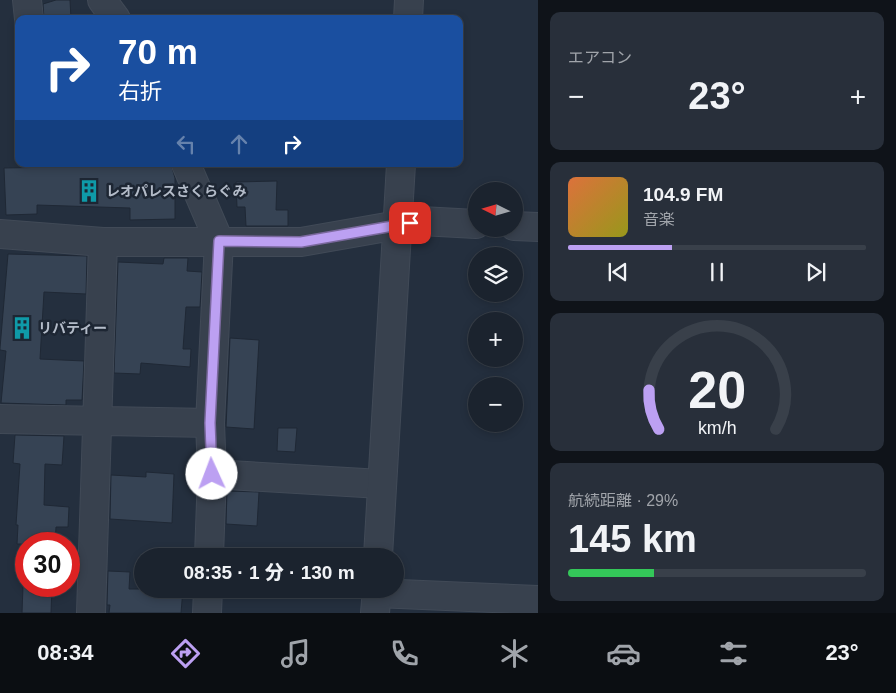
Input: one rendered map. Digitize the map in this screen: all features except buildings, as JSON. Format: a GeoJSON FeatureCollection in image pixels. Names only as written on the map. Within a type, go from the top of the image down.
{"type":"FeatureCollection","features":[{"type":"Feature","properties":{"kind":"street"},"geometry":{"type":"LineString","coordinates":[[27,0],[29,15]]}},
{"type":"Feature","properties":{"kind":"street"},"geometry":{"type":"LineString","coordinates":[[102,0],[113,15]]}},
{"type":"Feature","properties":{"kind":"street"},"geometry":{"type":"LineString","coordinates":[[408,15],[409,0]]}},
{"type":"Feature","properties":{"kind":"street"},"geometry":{"type":"LineString","coordinates":[[187,167],[219,241],[210,423],[212,474],[209,548]]}},
{"type":"Feature","properties":{"kind":"street"},"geometry":{"type":"LineString","coordinates":[[378,548],[401,167]]}},
{"type":"Feature","properties":{"kind":"street"},"geometry":{"type":"LineString","coordinates":[[0,234],[103,242],[301,242],[421,221],[468,224]]}},
{"type":"Feature","properties":{"kind":"street"},"geometry":{"type":"LineString","coordinates":[[523,226],[538,227]]}},
{"type":"Feature","properties":{"kind":"street"},"geometry":{"type":"LineString","coordinates":[[91,613],[103,242]]}},
{"type":"Feature","properties":{"kind":"street"},"geometry":{"type":"LineString","coordinates":[[0,418],[210,423]]}},
{"type":"Feature","properties":{"kind":"street"},"geometry":{"type":"LineString","coordinates":[[212,474],[381,484]]}},
{"type":"Feature","properties":{"kind":"street"},"geometry":{"type":"LineString","coordinates":[[207,613],[208,598]]}},
{"type":"Feature","properties":{"kind":"street"},"geometry":{"type":"LineString","coordinates":[[376,598],[538,600]]}},
{"type":"Feature","properties":{"kind":"place","name":"レオパレスさくらぐみ"},"geometry":{"type":"Point","coordinates":[89,191]}},
{"type":"Feature","properties":{"kind":"place","name":"リバティー"},"geometry":{"type":"Point","coordinates":[22,328]}},
{"type":"Feature","properties":{"kind":"route"},"geometry":{"type":"LineString","coordinates":[[212,474],[210,423],[219,241],[301,242],[410,223]]}}]}
